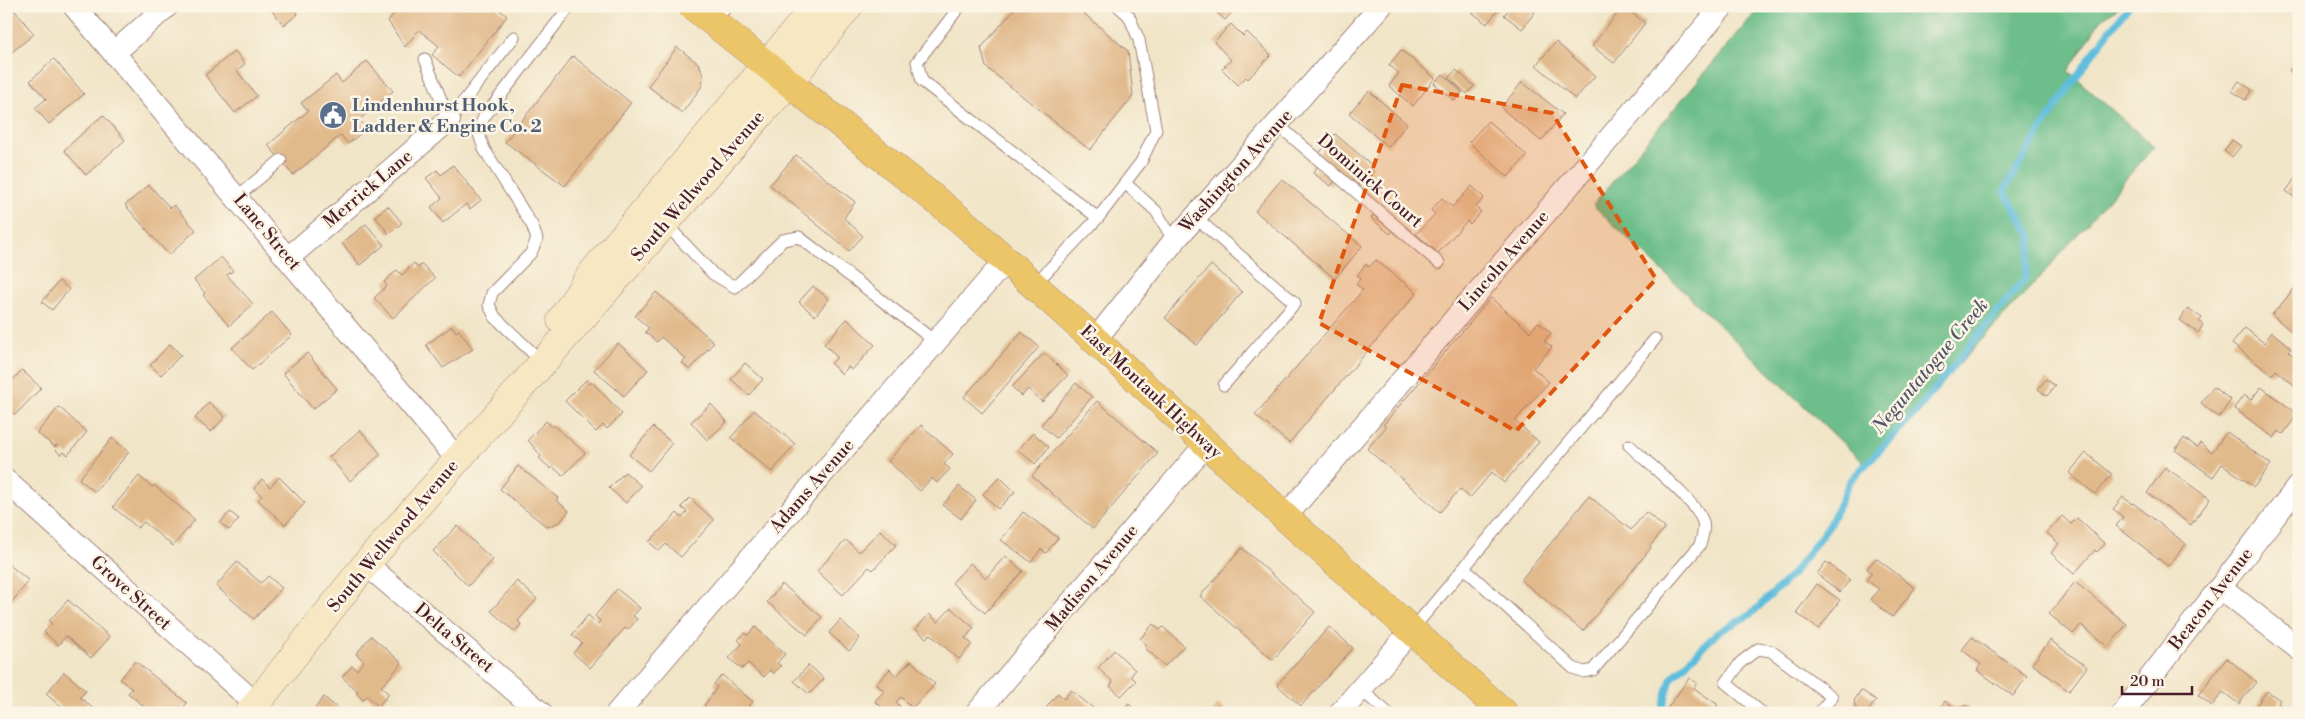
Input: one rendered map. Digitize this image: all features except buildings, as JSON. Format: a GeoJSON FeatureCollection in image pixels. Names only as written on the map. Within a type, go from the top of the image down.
{"type":"FeatureCollection","features":[{"type":"Feature","properties":{"kind":"main road","name":"East Montauk Highway"},"geometry":{"type":"LineString","coordinates":[[692,6],[720,15],[767,65],[962,221],[1208,443],[1285,517],[1504,713]]}},
{"type":"Feature","properties":{"kind":"street","name":"Lane Street"},"geometry":{"type":"LineString","coordinates":[[74,6],[458,460]]}},
{"type":"Feature","properties":{"kind":"street"},"geometry":{"type":"LineString","coordinates":[[114,53],[167,6]]}},
{"type":"Feature","properties":{"kind":"street","name":"South Wellwood Avenue"},"geometry":{"type":"LineString","coordinates":[[543,363],[557,326],[592,274],[816,6]]}},
{"type":"Feature","properties":{"kind":"street","name":"South Wellwood Avenue"},"geometry":{"type":"LineString","coordinates":[[253,708],[366,564],[789,82],[849,6]]}},
{"type":"Feature","properties":{"kind":"street","name":"Washington Avenue"},"geometry":{"type":"LineString","coordinates":[[1095,340],[1174,241],[1381,6]]}},
{"type":"Feature","properties":{"kind":"street","name":"Lincoln Avenue"},"geometry":{"type":"LineString","coordinates":[[1285,517],[1723,6]]}},
{"type":"Feature","properties":{"kind":"street","name":"Merrick Lane"},"geometry":{"type":"LineString","coordinates":[[288,258],[449,120]]}},
{"type":"Feature","properties":{"kind":"street","name":"Adams Avenue"},"geometry":{"type":"LineString","coordinates":[[617,713],[1006,260]]}},
{"type":"Feature","properties":{"kind":"street","name":"Madison Avenue"},"geometry":{"type":"LineString","coordinates":[[977,713],[1208,443]]}},
{"type":"Feature","properties":{"kind":"street","name":"Grove Street"},"geometry":{"type":"LineString","coordinates":[[6,481],[253,708]]}},
{"type":"Feature","properties":{"kind":"street","name":"Beacon Avenue"},"geometry":{"type":"LineString","coordinates":[[2123,713],[2299,485]]}},
{"type":"Feature","properties":{"kind":"street","name":"Delta Street"},"geometry":{"type":"LineString","coordinates":[[366,564],[541,713]]}},
{"type":"Feature","properties":{"kind":"street"},"geometry":{"type":"LineString","coordinates":[[2220,587],[2299,648]]}},
{"type":"Feature","properties":{"kind":"street"},"geometry":{"type":"LineString","coordinates":[[1340,713],[1411,631]]}},
{"type":"Feature","properties":{"kind":"lane"},"geometry":{"type":"LineString","coordinates":[[543,363],[496,317],[489,305],[492,293],[531,253],[537,239],[532,225],[484,149],[478,131],[484,117],[570,6]]}},
{"type":"Feature","properties":{"kind":"lane"},"geometry":{"type":"LineString","coordinates":[[960,6],[917,62],[922,81],[1098,218]]}},
{"type":"Feature","properties":{"kind":"lane"},"geometry":{"type":"LineString","coordinates":[[1034,285],[1098,218],[1141,162],[1156,130],[1139,40],[1129,16],[1118,6]]}},
{"type":"Feature","properties":{"kind":"lane"},"geometry":{"type":"LineString","coordinates":[[449,120],[514,37]]}},
{"type":"Feature","properties":{"kind":"lane"},"geometry":{"type":"LineString","coordinates":[[425,59],[449,120]]}},
{"type":"Feature","properties":{"kind":"lane","name":"Dominick Court"},"geometry":{"type":"LineString","coordinates":[[1278,125],[1439,263]]}},
{"type":"Feature","properties":{"kind":"lane"},"geometry":{"type":"LineString","coordinates":[[237,197],[281,160]]}},
{"type":"Feature","properties":{"kind":"lane"},"geometry":{"type":"LineString","coordinates":[[1124,183],[1156,211],[1174,241]]}},
{"type":"Feature","properties":{"kind":"lane"},"geometry":{"type":"LineString","coordinates":[[1195,217],[1295,303],[1224,385]]}},
{"type":"Feature","properties":{"kind":"lane"},"geometry":{"type":"LineString","coordinates":[[665,223],[713,274],[735,287],[783,240],[799,237],[936,342]]}},
{"type":"Feature","properties":{"kind":"lane"},"geometry":{"type":"LineString","coordinates":[[1411,631],[1655,339]]}},
{"type":"Feature","properties":{"kind":"lane"},"geometry":{"type":"LineString","coordinates":[[1464,568],[1573,668],[1584,672],[1593,670],[1700,545],[1704,532],[1703,521],[1691,504],[1629,446]]}},
{"type":"Feature","properties":{"kind":"lane"},"geometry":{"type":"LineString","coordinates":[[1762,713],[1726,683],[1741,662],[1758,649],[1772,650],[1832,697],[1819,713]]}},
{"type":"Feature","properties":{"kind":"lane"},"geometry":{"type":"LineString","coordinates":[[1360,689],[1388,713]]}},
{"type":"Feature","properties":{"kind":"highlighted area"},"geometry":{"type":"Polygon","coordinates":[[[1402,85],[1552,113],[1656,279],[1516,431],[1319,323],[1402,85]]]}},
{"type":"Feature","properties":{"kind":"green space"},"geometry":{"type":"Polygon","coordinates":[[[1761,6],[2120,6],[2101,20],[2068,71],[2154,147],[2041,276],[1866,465],[1593,205],[1761,6]]]}},
{"type":"Feature","properties":{"kind":"waterway","name":"Neguntatogue Creek"},"geometry":{"type":"LineString","coordinates":[[1661,713],[1671,679],[1717,633],[1751,614],[1791,576],[1830,524],[1850,481],[1915,413],[2025,278],[2032,237],[2004,191],[2063,96],[2129,6]]}},
{"type":"Feature","properties":{"kind":"place","name":"Lindenhurst Hook, Ladder & Engine Co. 2"},"geometry":{"type":"Point","coordinates":[333,115]}}]}
